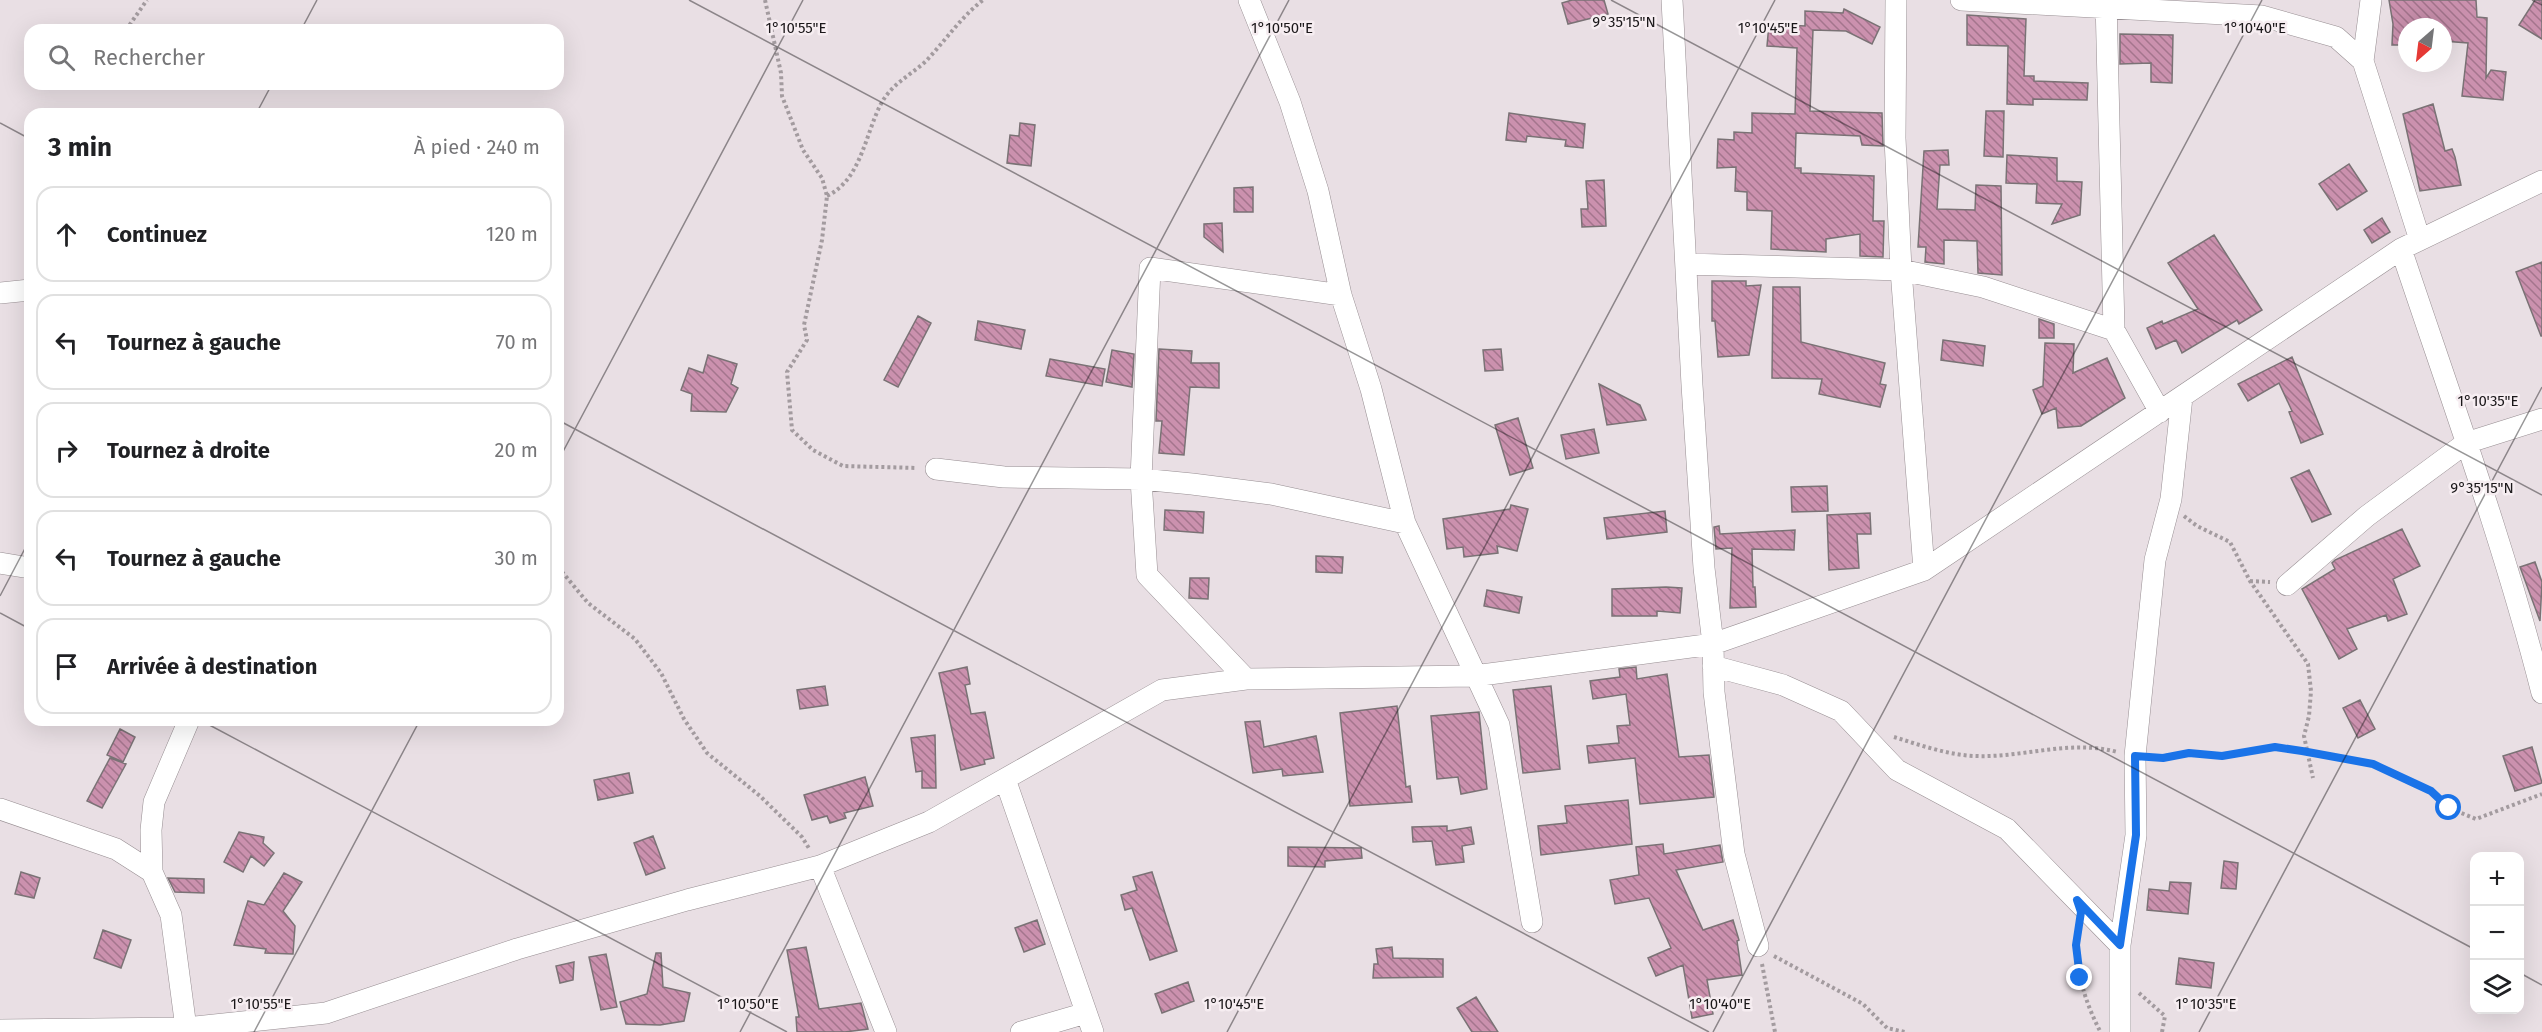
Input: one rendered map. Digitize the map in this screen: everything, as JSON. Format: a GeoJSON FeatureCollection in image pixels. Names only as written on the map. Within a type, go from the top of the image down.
{"type":"FeatureCollection","features":[{"type":"Feature","properties":{"kind":"street"},"geometry":{"type":"LineString","coordinates":[[1249,0],[1290,102],[1318,191],[1341,295],[1371,389],[1405,523],[1474,676],[1499,725],[1532,922]]}},
{"type":"Feature","properties":{"kind":"street"},"geometry":{"type":"LineString","coordinates":[[1672,0],[1704,568],[1734,854],[1758,946]]}},
{"type":"Feature","properties":{"kind":"street"},"geometry":{"type":"LineString","coordinates":[[1896,0],[1895,138],[1901,270],[1924,570]]}},
{"type":"Feature","properties":{"kind":"street"},"geometry":{"type":"LineString","coordinates":[[1961,0],[2106,3],[2262,16],[2336,37],[2363,61]]}},
{"type":"Feature","properties":{"kind":"street"},"geometry":{"type":"LineString","coordinates":[[2371,0],[2363,61],[2410,244],[2466,443],[2530,645],[2542,693]]}},
{"type":"Feature","properties":{"kind":"street"},"geometry":{"type":"LineString","coordinates":[[2106,3],[2114,330],[2160,412]]}},
{"type":"Feature","properties":{"kind":"street"},"geometry":{"type":"LineString","coordinates":[[0,1030],[186,1028],[326,1013],[517,948],[687,900],[820,866],[929,822],[1162,690],[1246,679],[1474,676],[1713,644],[1924,570],[2410,244],[2542,180]]}},
{"type":"Feature","properties":{"kind":"street"},"geometry":{"type":"LineString","coordinates":[[1686,264],[1901,270],[1983,287],[2114,330]]}},
{"type":"Feature","properties":{"kind":"street"},"geometry":{"type":"LineString","coordinates":[[1246,679],[1147,575],[1141,479],[1150,268],[1341,295]]}},
{"type":"Feature","properties":{"kind":"street"},"geometry":{"type":"LineString","coordinates":[[0,294],[24,291]]}},
{"type":"Feature","properties":{"kind":"street"},"geometry":{"type":"LineString","coordinates":[[2120,1032],[2120,945],[2136,835],[2135,756],[2155,560],[2171,499],[2182,398]]}},
{"type":"Feature","properties":{"kind":"street"},"geometry":{"type":"LineString","coordinates":[[2287,585],[2367,516],[2466,443],[2542,418]]}},
{"type":"Feature","properties":{"kind":"street"},"geometry":{"type":"LineString","coordinates":[[936,469],[1004,477],[1141,479],[1271,494],[1405,523]]}},
{"type":"Feature","properties":{"kind":"street"},"geometry":{"type":"LineString","coordinates":[[0,563],[24,567]]}},
{"type":"Feature","properties":{"kind":"street"},"geometry":{"type":"LineString","coordinates":[[1713,666],[1783,685],[1841,711],[1898,770],[2007,829],[2120,945]]}},
{"type":"Feature","properties":{"kind":"street"},"geometry":{"type":"LineString","coordinates":[[186,726],[154,802],[151,830],[153,872],[171,915],[186,1028]]}},
{"type":"Feature","properties":{"kind":"street"},"geometry":{"type":"LineString","coordinates":[[1005,778],[1090,1022],[1021,1032]]}},
{"type":"Feature","properties":{"kind":"street"},"geometry":{"type":"LineString","coordinates":[[0,809],[116,849],[153,872]]}},
{"type":"Feature","properties":{"kind":"street"},"geometry":{"type":"LineString","coordinates":[[820,866],[886,1032]]}},
{"type":"Feature","properties":{"kind":"path"},"geometry":{"type":"LineString","coordinates":[[130,24],[147,0]]}},
{"type":"Feature","properties":{"kind":"path"},"geometry":{"type":"LineString","coordinates":[[765,0],[781,73],[782,96],[803,150],[822,178],[827,196],[822,240],[804,324],[807,340],[787,372],[792,430],[813,450],[843,466],[936,469]]}},
{"type":"Feature","properties":{"kind":"path"},"geometry":{"type":"LineString","coordinates":[[827,196],[838,190],[863,153],[882,102],[895,84],[925,62],[983,0]]}},
{"type":"Feature","properties":{"kind":"path"},"geometry":{"type":"LineString","coordinates":[[2171,499],[2183,516],[2197,526],[2229,542],[2250,581],[2308,664],[2311,691],[2309,716],[2304,736],[2313,778]]}},
{"type":"Feature","properties":{"kind":"path"},"geometry":{"type":"LineString","coordinates":[[564,574],[588,603],[635,639],[661,673],[684,719],[707,753],[760,796],[802,837],[820,866]]}},
{"type":"Feature","properties":{"kind":"path"},"geometry":{"type":"LineString","coordinates":[[1866,735],[1889,736],[1930,748],[1974,756],[2095,746],[2135,756],[2163,758],[2189,753],[2222,756],[2275,747],[2373,764],[2431,791],[2449,808],[2476,819],[2542,794]]}},
{"type":"Feature","properties":{"kind":"path"},"geometry":{"type":"LineString","coordinates":[[2077,900],[2081,912],[2076,945],[2080,978],[2089,1010],[2100,1032]]}},
{"type":"Feature","properties":{"kind":"path"},"geometry":{"type":"LineString","coordinates":[[1758,946],[1775,1032]]}},
{"type":"Feature","properties":{"kind":"path"},"geometry":{"type":"LineString","coordinates":[[1758,946],[1863,1004],[1887,1028],[1905,1032]]}},
{"type":"Feature","properties":{"kind":"building"},"geometry":{"type":"Polygon","coordinates":[[[1572,0],[1604,0],[1608,14],[1568,24],[1562,3],[1572,0]]]}},
{"type":"Feature","properties":{"kind":"building"},"geometry":{"type":"Polygon","coordinates":[[[2389,0],[2476,0],[2477,17],[2487,18],[2486,78],[2491,70],[2506,72],[2503,100],[2462,96],[2468,43],[2452,42],[2452,18],[2398,18],[2398,45],[2392,45],[2393,24],[2389,0]]]}},
{"type":"Feature","properties":{"kind":"building"},"geometry":{"type":"Polygon","coordinates":[[[2535,0],[2542,0],[2542,39],[2519,25],[2535,0]]]}},
{"type":"Feature","properties":{"kind":"building"},"geometry":{"type":"Polygon","coordinates":[[[1844,9],[1880,27],[1872,44],[1846,31],[1813,30],[1810,111],[1882,113],[1883,146],[1862,145],[1860,136],[1796,133],[1795,168],[1801,168],[1801,173],[1874,176],[1873,221],[1884,221],[1883,257],[1860,256],[1860,234],[1826,239],[1826,252],[1771,249],[1772,211],[1747,210],[1747,192],[1735,191],[1736,167],[1717,168],[1718,139],[1734,140],[1734,132],[1752,133],[1752,113],[1795,114],[1797,48],[1767,46],[1769,24],[1805,26],[1805,11],[1843,13],[1844,9]]]}},
{"type":"Feature","properties":{"kind":"building"},"geometry":{"type":"Polygon","coordinates":[[[1967,15],[2026,19],[2024,76],[2034,76],[2034,81],[2088,83],[2087,100],[2033,99],[2033,105],[2007,104],[2008,46],[1967,45],[1967,15]]]}},
{"type":"Feature","properties":{"kind":"building"},"geometry":{"type":"Polygon","coordinates":[[[2120,34],[2173,35],[2172,83],[2151,82],[2151,63],[2120,64],[2120,34]]]}},
{"type":"Feature","properties":{"kind":"building"},"geometry":{"type":"Polygon","coordinates":[[[2433,104],[2445,151],[2452,149],[2461,185],[2420,191],[2403,114],[2433,104]]]}},
{"type":"Feature","properties":{"kind":"building"},"geometry":{"type":"Polygon","coordinates":[[[1986,111],[2004,111],[2003,157],[1984,156],[1986,111]]]}},
{"type":"Feature","properties":{"kind":"building"},"geometry":{"type":"Polygon","coordinates":[[[1509,113],[1585,124],[1583,148],[1565,146],[1566,140],[1527,136],[1526,142],[1506,140],[1509,113]]]}},
{"type":"Feature","properties":{"kind":"building"},"geometry":{"type":"Polygon","coordinates":[[[1020,123],[1035,125],[1031,166],[1007,163],[1010,135],[1019,136],[1020,123]]]}},
{"type":"Feature","properties":{"kind":"building"},"geometry":{"type":"Polygon","coordinates":[[[1948,150],[1949,165],[1940,165],[1937,209],[1975,210],[1976,185],[2001,186],[2002,275],[1978,273],[1977,241],[1944,240],[1944,264],[1925,262],[1926,247],[1918,247],[1924,151],[1948,150]]]}},
{"type":"Feature","properties":{"kind":"building"},"geometry":{"type":"Polygon","coordinates":[[[2007,155],[2057,158],[2057,181],[2082,182],[2080,215],[2052,224],[2062,204],[2036,203],[2037,184],[2006,183],[2007,155]]]}},
{"type":"Feature","properties":{"kind":"building"},"geometry":{"type":"Polygon","coordinates":[[[2349,164],[2367,191],[2337,210],[2319,184],[2349,164]]]}},
{"type":"Feature","properties":{"kind":"building"},"geometry":{"type":"Polygon","coordinates":[[[1604,180],[1606,226],[1582,227],[1581,209],[1588,209],[1586,181],[1604,180]]]}},
{"type":"Feature","properties":{"kind":"building"},"geometry":{"type":"Polygon","coordinates":[[[1253,187],[1253,212],[1234,212],[1234,188],[1253,187]]]}},
{"type":"Feature","properties":{"kind":"building"},"geometry":{"type":"Polygon","coordinates":[[[2382,218],[2390,232],[2372,243],[2364,230],[2382,218]]]}},
{"type":"Feature","properties":{"kind":"building"},"geometry":{"type":"Polygon","coordinates":[[[1222,223],[1223,252],[1204,237],[1204,224],[1222,223]]]}},
{"type":"Feature","properties":{"kind":"building"},"geometry":{"type":"Polygon","coordinates":[[[2214,235],[2262,310],[2239,324],[2237,320],[2182,353],[2176,340],[2156,349],[2147,328],[2162,321],[2163,324],[2198,309],[2168,263],[2214,235]]]}},
{"type":"Feature","properties":{"kind":"building"},"geometry":{"type":"Polygon","coordinates":[[[2542,262],[2542,336],[2541,336],[2516,272],[2542,262]]]}},
{"type":"Feature","properties":{"kind":"building"},"geometry":{"type":"Polygon","coordinates":[[[1712,281],[1746,281],[1746,286],[1761,285],[1749,355],[1718,357],[1715,321],[1712,321],[1712,281]]]}},
{"type":"Feature","properties":{"kind":"building"},"geometry":{"type":"Polygon","coordinates":[[[1773,287],[1800,287],[1801,342],[1885,363],[1880,384],[1886,385],[1880,407],[1819,394],[1822,379],[1772,378],[1773,287]]]}},
{"type":"Feature","properties":{"kind":"building"},"geometry":{"type":"Polygon","coordinates":[[[918,316],[931,323],[898,387],[884,380],[918,316]]]}},
{"type":"Feature","properties":{"kind":"building"},"geometry":{"type":"Polygon","coordinates":[[[2039,319],[2054,324],[2054,338],[2039,338],[2039,319]]]}},
{"type":"Feature","properties":{"kind":"building"},"geometry":{"type":"Polygon","coordinates":[[[978,321],[1025,330],[1021,349],[975,340],[978,321]]]}},
{"type":"Feature","properties":{"kind":"building"},"geometry":{"type":"Polygon","coordinates":[[[1943,340],[1985,346],[1983,366],[1941,360],[1943,340]]]}},
{"type":"Feature","properties":{"kind":"building"},"geometry":{"type":"Polygon","coordinates":[[[2045,343],[2074,344],[2073,373],[2107,358],[2125,398],[2081,426],[2058,428],[2056,408],[2042,414],[2033,390],[2043,386],[2045,343]]]}},
{"type":"Feature","properties":{"kind":"building"},"geometry":{"type":"Polygon","coordinates":[[[1159,349],[1192,351],[1191,363],[1219,363],[1219,388],[1190,387],[1184,455],[1159,453],[1162,421],[1156,421],[1159,349]]]}},
{"type":"Feature","properties":{"kind":"building"},"geometry":{"type":"Polygon","coordinates":[[[1501,349],[1503,370],[1485,371],[1483,350],[1501,349]]]}},
{"type":"Feature","properties":{"kind":"building"},"geometry":{"type":"Polygon","coordinates":[[[1112,350],[1134,354],[1132,387],[1106,382],[1112,350]]]}},
{"type":"Feature","properties":{"kind":"building"},"geometry":{"type":"Polygon","coordinates":[[[708,355],[737,364],[731,384],[738,388],[726,412],[691,411],[692,394],[681,390],[689,368],[703,373],[708,355]]]}},
{"type":"Feature","properties":{"kind":"building"},"geometry":{"type":"Polygon","coordinates":[[[2292,357],[2323,434],[2301,443],[2289,412],[2292,411],[2279,383],[2248,401],[2238,384],[2292,357]]]}},
{"type":"Feature","properties":{"kind":"building"},"geometry":{"type":"Polygon","coordinates":[[[1050,359],[1105,369],[1102,386],[1046,376],[1050,359]]]}},
{"type":"Feature","properties":{"kind":"building"},"geometry":{"type":"Polygon","coordinates":[[[1599,384],[1640,405],[1646,420],[1607,425],[1599,384]]]}},
{"type":"Feature","properties":{"kind":"building"},"geometry":{"type":"Polygon","coordinates":[[[1518,418],[1533,468],[1510,475],[1495,425],[1518,418]]]}},
{"type":"Feature","properties":{"kind":"building"},"geometry":{"type":"Polygon","coordinates":[[[1594,429],[1599,453],[1566,459],[1561,435],[1594,429]]]}},
{"type":"Feature","properties":{"kind":"building"},"geometry":{"type":"Polygon","coordinates":[[[2309,470],[2331,514],[2312,522],[2291,478],[2309,470]]]}},
{"type":"Feature","properties":{"kind":"building"},"geometry":{"type":"Polygon","coordinates":[[[1827,486],[1828,511],[1792,512],[1791,487],[1827,486]]]}},
{"type":"Feature","properties":{"kind":"building"},"geometry":{"type":"Polygon","coordinates":[[[1511,505],[1528,509],[1517,551],[1497,546],[1498,553],[1464,557],[1463,547],[1447,549],[1443,519],[1510,509],[1511,505]]]}},
{"type":"Feature","properties":{"kind":"building"},"geometry":{"type":"Polygon","coordinates":[[[1165,510],[1204,512],[1203,533],[1164,530],[1165,510]]]}},
{"type":"Feature","properties":{"kind":"building"},"geometry":{"type":"Polygon","coordinates":[[[1665,511],[1667,532],[1607,539],[1604,518],[1665,511]]]}},
{"type":"Feature","properties":{"kind":"building"},"geometry":{"type":"Polygon","coordinates":[[[1870,513],[1871,534],[1857,534],[1859,568],[1829,570],[1827,515],[1870,513]]]}},
{"type":"Feature","properties":{"kind":"building"},"geometry":{"type":"Polygon","coordinates":[[[1719,526],[1720,534],[1795,530],[1794,550],[1752,549],[1756,607],[1730,608],[1732,548],[1716,549],[1714,527],[1719,526]]]}},
{"type":"Feature","properties":{"kind":"building"},"geometry":{"type":"Polygon","coordinates":[[[2402,529],[2420,566],[2393,579],[2407,614],[2388,621],[2386,615],[2347,629],[2357,649],[2339,659],[2302,589],[2335,569],[2332,563],[2335,560],[2402,529]]]}},
{"type":"Feature","properties":{"kind":"building"},"geometry":{"type":"Polygon","coordinates":[[[1316,556],[1343,557],[1342,573],[1316,572],[1316,556]]]}},
{"type":"Feature","properties":{"kind":"building"},"geometry":{"type":"Polygon","coordinates":[[[2535,562],[2542,582],[2540,621],[2520,567],[2535,562]]]}},
{"type":"Feature","properties":{"kind":"building"},"geometry":{"type":"Polygon","coordinates":[[[1190,578],[1209,578],[1208,599],[1189,598],[1190,578]]]}},
{"type":"Feature","properties":{"kind":"building"},"geometry":{"type":"Polygon","coordinates":[[[1682,588],[1680,613],[1657,611],[1657,616],[1612,616],[1612,589],[1682,588]]]}},
{"type":"Feature","properties":{"kind":"building"},"geometry":{"type":"Polygon","coordinates":[[[1487,590],[1522,597],[1519,613],[1484,606],[1487,590]]]}},
{"type":"Feature","properties":{"kind":"building"},"geometry":{"type":"Polygon","coordinates":[[[967,667],[970,684],[965,685],[971,714],[985,712],[994,758],[984,760],[985,764],[961,770],[939,673],[967,667]]]}},
{"type":"Feature","properties":{"kind":"building"},"geometry":{"type":"Polygon","coordinates":[[[1636,667],[1637,679],[1667,674],[1679,757],[1709,755],[1714,797],[1640,804],[1635,758],[1589,763],[1587,746],[1619,743],[1617,726],[1630,725],[1626,694],[1593,699],[1590,681],[1620,677],[1619,669],[1636,667]]]}},
{"type":"Feature","properties":{"kind":"building"},"geometry":{"type":"Polygon","coordinates":[[[825,686],[828,705],[800,709],[797,690],[825,686]]]}},
{"type":"Feature","properties":{"kind":"building"},"geometry":{"type":"Polygon","coordinates":[[[1551,686],[1560,769],[1523,773],[1513,690],[1551,686]]]}},
{"type":"Feature","properties":{"kind":"building"},"geometry":{"type":"Polygon","coordinates":[[[2360,700],[2375,729],[2358,738],[2343,708],[2360,700]]]}},
{"type":"Feature","properties":{"kind":"building"},"geometry":{"type":"Polygon","coordinates":[[[1397,706],[1406,787],[1410,786],[1412,802],[1350,806],[1340,713],[1397,706]]]}},
{"type":"Feature","properties":{"kind":"building"},"geometry":{"type":"Polygon","coordinates":[[[1479,712],[1487,789],[1461,794],[1458,777],[1437,779],[1431,716],[1479,712]]]}},
{"type":"Feature","properties":{"kind":"building"},"geometry":{"type":"Polygon","coordinates":[[[1260,721],[1264,747],[1316,736],[1323,772],[1283,776],[1282,769],[1253,773],[1245,722],[1260,721]]]}},
{"type":"Feature","properties":{"kind":"building"},"geometry":{"type":"Polygon","coordinates":[[[120,729],[135,737],[123,762],[107,755],[120,729]]]}},
{"type":"Feature","properties":{"kind":"building"},"geometry":{"type":"Polygon","coordinates":[[[935,735],[936,788],[922,788],[922,771],[916,772],[911,738],[935,735]]]}},
{"type":"Feature","properties":{"kind":"building"},"geometry":{"type":"Polygon","coordinates":[[[2532,747],[2542,783],[2515,791],[2503,756],[2532,747]]]}},
{"type":"Feature","properties":{"kind":"building"},"geometry":{"type":"Polygon","coordinates":[[[110,758],[126,764],[102,808],[87,801],[110,758]]]}},
{"type":"Feature","properties":{"kind":"building"},"geometry":{"type":"Polygon","coordinates":[[[629,773],[633,793],[598,800],[594,780],[629,773]]]}},
{"type":"Feature","properties":{"kind":"building"},"geometry":{"type":"Polygon","coordinates":[[[865,777],[873,806],[844,813],[846,818],[830,823],[827,816],[812,820],[804,795],[865,777]]]}},
{"type":"Feature","properties":{"kind":"building"},"geometry":{"type":"Polygon","coordinates":[[[1628,800],[1632,844],[1541,855],[1538,826],[1567,823],[1565,806],[1628,800]]]}},
{"type":"Feature","properties":{"kind":"building"},"geometry":{"type":"Polygon","coordinates":[[[1447,826],[1447,831],[1471,827],[1474,844],[1462,846],[1464,862],[1436,865],[1432,841],[1413,842],[1412,827],[1447,826]]]}},
{"type":"Feature","properties":{"kind":"building"},"geometry":{"type":"Polygon","coordinates":[[[239,832],[264,837],[263,843],[274,853],[264,866],[251,856],[243,872],[224,862],[239,832]]]}},
{"type":"Feature","properties":{"kind":"building"},"geometry":{"type":"Polygon","coordinates":[[[653,836],[665,868],[646,875],[634,843],[653,836]]]}},
{"type":"Feature","properties":{"kind":"building"},"geometry":{"type":"Polygon","coordinates":[[[1663,844],[1664,854],[1720,845],[1723,862],[1676,870],[1703,930],[1733,920],[1739,940],[1737,941],[1742,975],[1707,980],[1713,1014],[1692,1018],[1683,965],[1656,976],[1648,958],[1671,948],[1649,898],[1615,904],[1610,880],[1639,875],[1636,847],[1663,844]]]}},
{"type":"Feature","properties":{"kind":"building"},"geometry":{"type":"Polygon","coordinates":[[[1288,847],[1361,848],[1362,858],[1325,861],[1325,867],[1288,866],[1288,847]]]}},
{"type":"Feature","properties":{"kind":"building"},"geometry":{"type":"Polygon","coordinates":[[[2224,861],[2238,863],[2236,889],[2221,888],[2224,861]]]}},
{"type":"Feature","properties":{"kind":"building"},"geometry":{"type":"Polygon","coordinates":[[[21,872],[40,878],[34,898],[15,894],[21,872]]]}},
{"type":"Feature","properties":{"kind":"building"},"geometry":{"type":"Polygon","coordinates":[[[1152,872],[1177,951],[1150,960],[1132,908],[1125,910],[1121,895],[1137,890],[1133,877],[1152,872]]]}},
{"type":"Feature","properties":{"kind":"building"},"geometry":{"type":"Polygon","coordinates":[[[284,873],[302,882],[283,911],[295,926],[293,954],[265,953],[266,949],[234,945],[248,901],[264,905],[284,873]]]}},
{"type":"Feature","properties":{"kind":"building"},"geometry":{"type":"Polygon","coordinates":[[[168,878],[204,879],[204,893],[175,892],[168,878]]]}},
{"type":"Feature","properties":{"kind":"building"},"geometry":{"type":"Polygon","coordinates":[[[2170,882],[2191,883],[2188,914],[2147,910],[2149,889],[2169,891],[2170,882]]]}},
{"type":"Feature","properties":{"kind":"building"},"geometry":{"type":"Polygon","coordinates":[[[1037,920],[1045,944],[1024,952],[1015,928],[1037,920]]]}},
{"type":"Feature","properties":{"kind":"building"},"geometry":{"type":"Polygon","coordinates":[[[103,930],[131,940],[121,968],[94,958],[103,930]]]}},
{"type":"Feature","properties":{"kind":"building"},"geometry":{"type":"Polygon","coordinates":[[[806,947],[819,1009],[861,1003],[868,1029],[845,1032],[797,1032],[796,1017],[799,1017],[787,950],[806,947]]]}},
{"type":"Feature","properties":{"kind":"building"},"geometry":{"type":"Polygon","coordinates":[[[1392,947],[1393,958],[1443,959],[1443,977],[1373,978],[1374,964],[1378,964],[1376,949],[1392,947]]]}},
{"type":"Feature","properties":{"kind":"building"},"geometry":{"type":"Polygon","coordinates":[[[656,953],[661,953],[663,987],[690,993],[684,1021],[660,1025],[626,1024],[620,1002],[647,994],[656,953]]]}},
{"type":"Feature","properties":{"kind":"building"},"geometry":{"type":"Polygon","coordinates":[[[606,954],[617,1007],[601,1010],[589,957],[606,954]]]}},
{"type":"Feature","properties":{"kind":"building"},"geometry":{"type":"Polygon","coordinates":[[[2179,958],[2214,963],[2211,988],[2176,984],[2179,958]]]}},
{"type":"Feature","properties":{"kind":"building"},"geometry":{"type":"Polygon","coordinates":[[[574,962],[573,980],[560,983],[556,966],[574,962]]]}},
{"type":"Feature","properties":{"kind":"building"},"geometry":{"type":"Polygon","coordinates":[[[1188,982],[1194,1001],[1162,1013],[1155,994],[1188,982]]]}},
{"type":"Feature","properties":{"kind":"building"},"geometry":{"type":"Polygon","coordinates":[[[1476,997],[1498,1032],[1472,1032],[1457,1008],[1476,997]]]}},
{"type":"Feature","properties":{"kind":"route"},"geometry":{"type":"LineString","coordinates":[[2080,978],[2076,945],[2081,912],[2077,900],[2120,945],[2136,835],[2135,756],[2163,758],[2189,753],[2222,756],[2275,747],[2319,753],[2373,764],[2431,791],[2449,808]]}}]}
